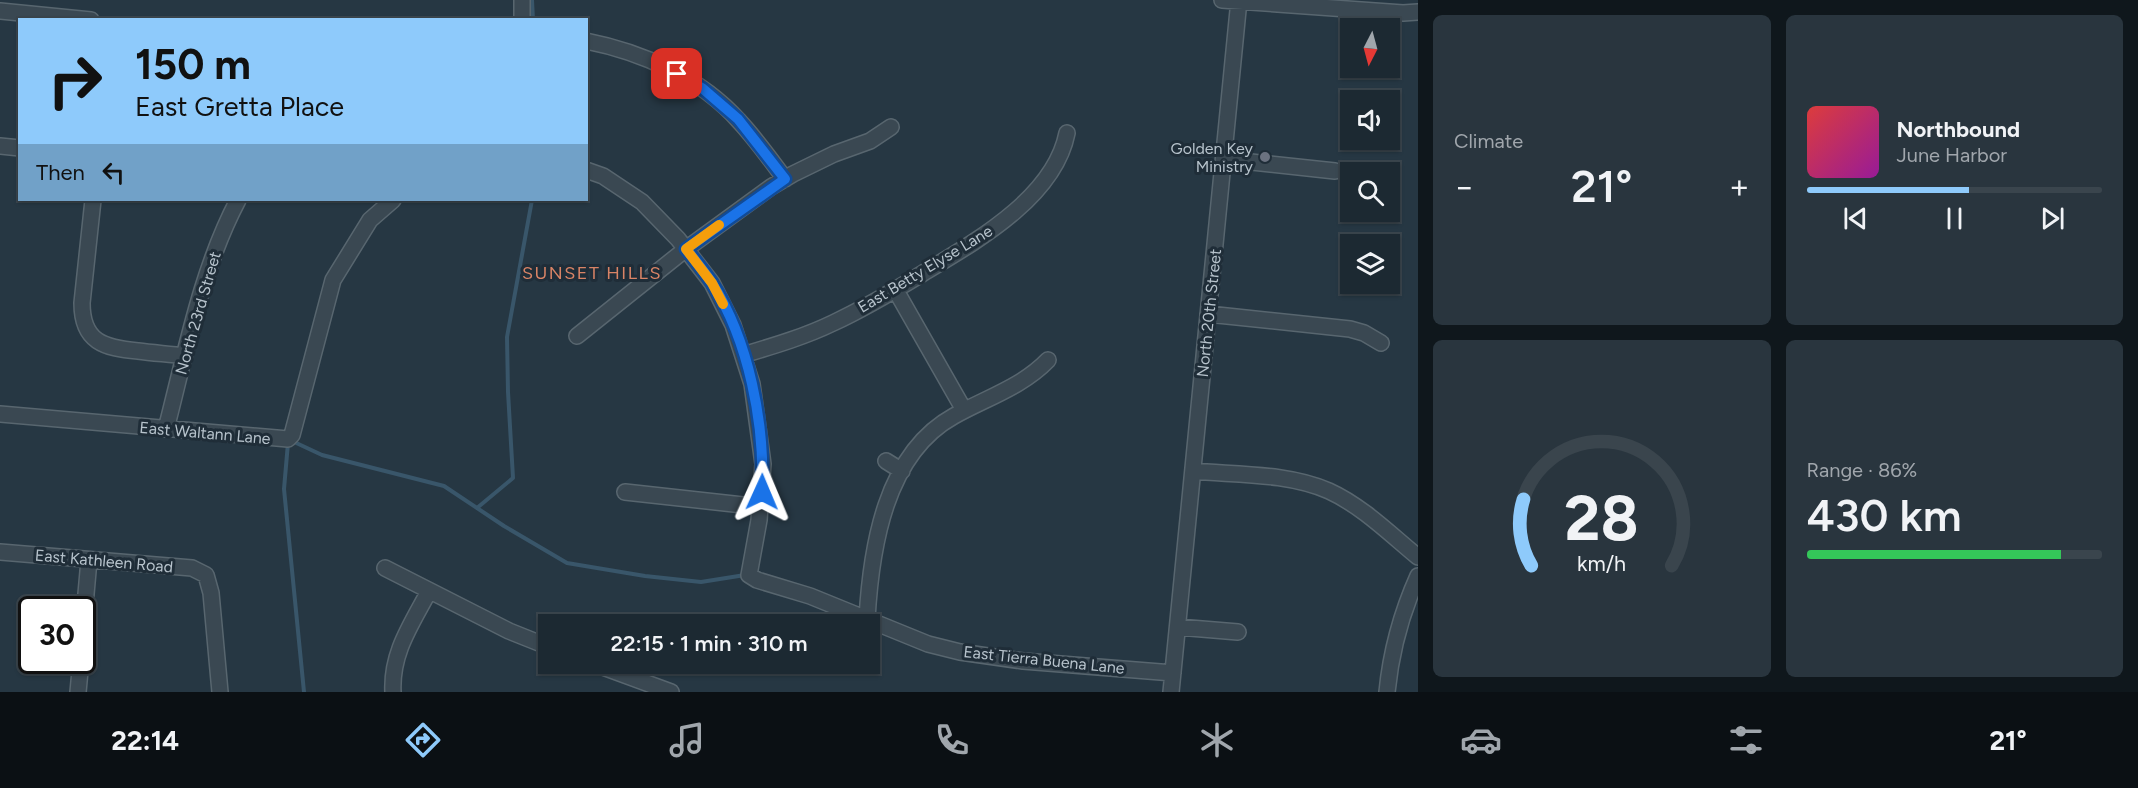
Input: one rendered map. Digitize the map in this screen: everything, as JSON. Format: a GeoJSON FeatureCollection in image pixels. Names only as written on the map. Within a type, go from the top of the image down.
{"type":"FeatureCollection","features":[{"type":"Feature","properties":{"kind":"street"},"geometry":{"type":"LineString","coordinates":[[522,0],[522,18]]}},
{"type":"Feature","properties":{"kind":"street"},"geometry":{"type":"LineString","coordinates":[[1222,0],[1404,13],[1418,12]]}},
{"type":"Feature","properties":{"kind":"street","name":"North 20th Street"},"geometry":{"type":"LineString","coordinates":[[1171,692],[1239,1]]}},
{"type":"Feature","properties":{"kind":"street"},"geometry":{"type":"LineString","coordinates":[[0,11],[71,18]]}},
{"type":"Feature","properties":{"kind":"street"},"geometry":{"type":"LineString","coordinates":[[588,41],[611,45],[642,57],[702,88],[738,119],[785,179]]}},
{"type":"Feature","properties":{"kind":"street"},"geometry":{"type":"LineString","coordinates":[[578,336],[686,249],[785,179],[834,154],[870,141],[891,127]]}},
{"type":"Feature","properties":{"kind":"street","name":"East Betty Elyse Lane"},"geometry":{"type":"LineString","coordinates":[[743,355],[792,340],[834,323],[977,240],[1012,213],[1039,186],[1064,149],[1067,134]]}},
{"type":"Feature","properties":{"kind":"street"},"geometry":{"type":"LineString","coordinates":[[0,146],[18,148]]}},
{"type":"Feature","properties":{"kind":"street"},"geometry":{"type":"LineString","coordinates":[[1224,159],[1335,171]]}},
{"type":"Feature","properties":{"kind":"street"},"geometry":{"type":"LineString","coordinates":[[588,171],[603,176],[642,202],[686,249],[712,283],[733,325],[743,355],[752,384],[759,427],[763,464],[761,507],[625,492]]}},
{"type":"Feature","properties":{"kind":"street"},"geometry":{"type":"LineString","coordinates":[[93,201],[82,303],[85,328],[100,344],[114,349],[185,356]]}},
{"type":"Feature","properties":{"kind":"street","name":"North 23rd Street"},"geometry":{"type":"LineString","coordinates":[[166,429],[210,266],[226,223],[237,201]]}},
{"type":"Feature","properties":{"kind":"street","name":"East Waltann Lane"},"geometry":{"type":"LineString","coordinates":[[0,414],[288,439],[292,435],[333,280],[370,220],[392,201]]}},
{"type":"Feature","properties":{"kind":"street"},"geometry":{"type":"LineString","coordinates":[[895,289],[964,410]]}},
{"type":"Feature","properties":{"kind":"street"},"geometry":{"type":"LineString","coordinates":[[1208,314],[1350,329],[1364,333],[1381,343]]}},
{"type":"Feature","properties":{"kind":"street"},"geometry":{"type":"LineString","coordinates":[[867,614],[869,584],[876,541],[892,491],[910,456],[927,434],[964,410],[1027,379],[1048,360]]}},
{"type":"Feature","properties":{"kind":"street"},"geometry":{"type":"LineString","coordinates":[[886,461],[902,471]]}},
{"type":"Feature","properties":{"kind":"street"},"geometry":{"type":"LineString","coordinates":[[1193,471],[1275,478],[1311,484],[1346,501],[1418,556]]}},
{"type":"Feature","properties":{"kind":"street","name":"East Tierra Buena Lane"},"geometry":{"type":"LineString","coordinates":[[761,507],[749,575],[757,580],[810,596],[855,614]]}},
{"type":"Feature","properties":{"kind":"street","name":"East Kathleen Road"},"geometry":{"type":"LineString","coordinates":[[0,552],[192,568],[206,574],[211,593],[220,692]]}},
{"type":"Feature","properties":{"kind":"street"},"geometry":{"type":"LineString","coordinates":[[86,596],[90,560]]}},
{"type":"Feature","properties":{"kind":"street"},"geometry":{"type":"LineString","coordinates":[[385,568],[509,631],[538,643]]}},
{"type":"Feature","properties":{"kind":"street"},"geometry":{"type":"LineString","coordinates":[[1388,692],[1389,671],[1400,621],[1418,576]]}},
{"type":"Feature","properties":{"kind":"street"},"geometry":{"type":"LineString","coordinates":[[393,692],[392,676],[397,654],[429,591]]}},
{"type":"Feature","properties":{"kind":"street","name":"East Tierra Buena Lane"},"geometry":{"type":"LineString","coordinates":[[880,624],[928,644],[976,655],[1173,673]]}},
{"type":"Feature","properties":{"kind":"street"},"geometry":{"type":"LineString","coordinates":[[1178,627],[1238,632]]}},
{"type":"Feature","properties":{"kind":"street"},"geometry":{"type":"LineString","coordinates":[[78,692],[80,674]]}},
{"type":"Feature","properties":{"kind":"street"},"geometry":{"type":"LineString","coordinates":[[622,674],[671,692]]}},
{"type":"Feature","properties":{"kind":"waterway"},"geometry":{"type":"LineString","coordinates":[[532,0],[533,18]]}},
{"type":"Feature","properties":{"kind":"waterway"},"geometry":{"type":"LineString","coordinates":[[477,508],[513,478],[507,337],[532,201]]}},
{"type":"Feature","properties":{"kind":"waterway"},"geometry":{"type":"LineString","coordinates":[[292,441],[322,455],[444,486],[504,526],[567,563],[645,576],[701,582],[745,575]]}},
{"type":"Feature","properties":{"kind":"waterway"},"geometry":{"type":"LineString","coordinates":[[288,443],[284,489],[304,692]]}},
{"type":"Feature","properties":{"kind":"slow traffic"},"geometry":{"type":"LineString","coordinates":[[719,225],[686,249],[712,283],[723,304]]}},
{"type":"Feature","properties":{"kind":"place","name":"Golden Key Ministry"},"geometry":{"type":"Point","coordinates":[1265,157]}},
{"type":"Feature","properties":{"kind":"district","name":"SUNSET HILLS"},"geometry":{"type":"Point","coordinates":[592,273]}},
{"type":"Feature","properties":{"kind":"route"},"geometry":{"type":"LineString","coordinates":[[677,74],[702,88],[738,119],[785,179],[686,249],[712,283],[733,325],[743,355],[752,384],[759,427],[763,464],[762,492]]}}]}
